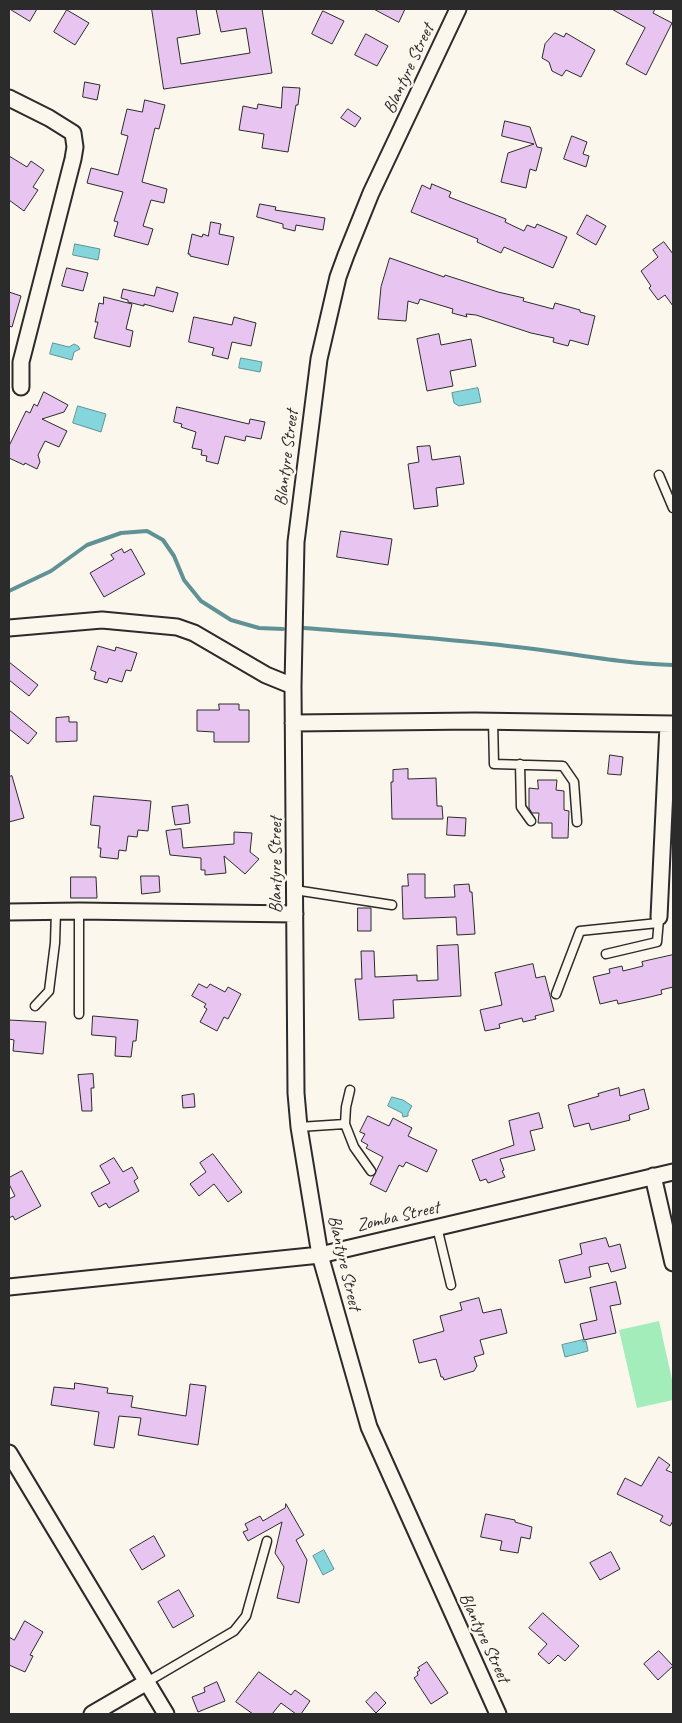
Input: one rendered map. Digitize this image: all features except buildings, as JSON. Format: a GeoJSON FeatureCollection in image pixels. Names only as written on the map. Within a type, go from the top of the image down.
{"type":"FeatureCollection","features":[{"type":"Feature","properties":{"kind":"street","name":"Blantyre Street"},"geometry":{"type":"LineString","coordinates":[[458,9],[371,193],[346,255],[318,359],[296,542],[294,686],[296,1093],[299,1127],[320,1255],[370,1427],[498,1714]]}},
{"type":"Feature","properties":{"kind":"street"},"geometry":{"type":"LineString","coordinates":[[9,98],[49,118],[73,134],[75,147],[73,160],[15,364],[21,387]]}},
{"type":"Feature","properties":{"kind":"street"},"geometry":{"type":"LineString","coordinates":[[9,628],[102,620],[177,627],[194,632],[266,675],[294,686]]}},
{"type":"Feature","properties":{"kind":"street"},"geometry":{"type":"LineString","coordinates":[[294,723],[493,722],[671,724],[659,920]]}},
{"type":"Feature","properties":{"kind":"street"},"geometry":{"type":"LineString","coordinates":[[9,912],[295,914]]}},
{"type":"Feature","properties":{"kind":"street","name":"Zomba Street"},"geometry":{"type":"LineString","coordinates":[[9,1287],[320,1255],[673,1172]]}},
{"type":"Feature","properties":{"kind":"street"},"geometry":{"type":"LineString","coordinates":[[653,1176],[673,1263]]}},
{"type":"Feature","properties":{"kind":"street"},"geometry":{"type":"LineString","coordinates":[[9,1453],[166,1714]]}},
{"type":"Feature","properties":{"kind":"street"},"geometry":{"type":"LineString","coordinates":[[92,1714],[147,1682]]}},
{"type":"Feature","properties":{"kind":"lane"},"geometry":{"type":"LineString","coordinates":[[658,475],[673,508]]}},
{"type":"Feature","properties":{"kind":"lane"},"geometry":{"type":"LineString","coordinates":[[493,722],[494,764],[563,766],[574,782],[577,822]]}},
{"type":"Feature","properties":{"kind":"lane"},"geometry":{"type":"LineString","coordinates":[[520,764],[522,807],[530,822]]}},
{"type":"Feature","properties":{"kind":"lane"},"geometry":{"type":"LineString","coordinates":[[294,890],[392,905]]}},
{"type":"Feature","properties":{"kind":"lane"},"geometry":{"type":"LineString","coordinates":[[35,1006],[49,991],[55,943],[56,911]]}},
{"type":"Feature","properties":{"kind":"lane"},"geometry":{"type":"LineString","coordinates":[[79,911],[79,1014]]}},
{"type":"Feature","properties":{"kind":"lane"},"geometry":{"type":"LineString","coordinates":[[556,994],[580,931],[659,920],[657,942],[606,954]]}},
{"type":"Feature","properties":{"kind":"lane"},"geometry":{"type":"LineString","coordinates":[[350,1090],[345,1124],[354,1147],[371,1171]]}},
{"type":"Feature","properties":{"kind":"lane"},"geometry":{"type":"LineString","coordinates":[[299,1127],[345,1124]]}},
{"type":"Feature","properties":{"kind":"lane"},"geometry":{"type":"LineString","coordinates":[[437,1227],[451,1285]]}},
{"type":"Feature","properties":{"kind":"lane"},"geometry":{"type":"LineString","coordinates":[[147,1682],[234,1631],[246,1616],[267,1541]]}},
{"type":"Feature","properties":{"kind":"green space"},"geometry":{"type":"Polygon","coordinates":[[[659,1321],[673,1384],[673,1400],[637,1408],[619,1330],[659,1321]]]}},
{"type":"Feature","properties":{"kind":"water"},"geometry":{"type":"Polygon","coordinates":[[[75,244],[100,249],[98,260],[73,255],[75,244]]]}},
{"type":"Feature","properties":{"kind":"water"},"geometry":{"type":"Polygon","coordinates":[[[53,343],[69,347],[74,344],[80,349],[74,352],[72,360],[50,354],[53,343]]]}},
{"type":"Feature","properties":{"kind":"water"},"geometry":{"type":"Polygon","coordinates":[[[241,358],[262,362],[260,372],[239,368],[241,358]]]}},
{"type":"Feature","properties":{"kind":"water"},"geometry":{"type":"Polygon","coordinates":[[[478,388],[481,402],[459,406],[454,403],[452,393],[478,388]]]}},
{"type":"Feature","properties":{"kind":"water"},"geometry":{"type":"Polygon","coordinates":[[[78,406],[106,414],[101,432],[73,423],[78,406]]]}},
{"type":"Feature","properties":{"kind":"water"},"geometry":{"type":"Polygon","coordinates":[[[392,1097],[403,1100],[412,1106],[408,1116],[403,1117],[402,1113],[388,1106],[392,1097]]]}},
{"type":"Feature","properties":{"kind":"water"},"geometry":{"type":"Polygon","coordinates":[[[583,1340],[583,1342],[586,1341],[588,1351],[565,1357],[562,1345],[583,1340]]]}},
{"type":"Feature","properties":{"kind":"water"},"geometry":{"type":"Polygon","coordinates":[[[324,1550],[334,1569],[323,1575],[313,1556],[324,1550]]]}},
{"type":"Feature","properties":{"kind":"waterway"},"geometry":{"type":"LineString","coordinates":[[9,591],[51,571],[87,545],[121,533],[147,531],[163,540],[174,556],[184,580],[201,601],[231,620],[259,628],[283,629]]}},
{"type":"Feature","properties":{"kind":"waterway"},"geometry":{"type":"LineString","coordinates":[[304,628],[477,642],[621,661],[673,665]]}}]}
